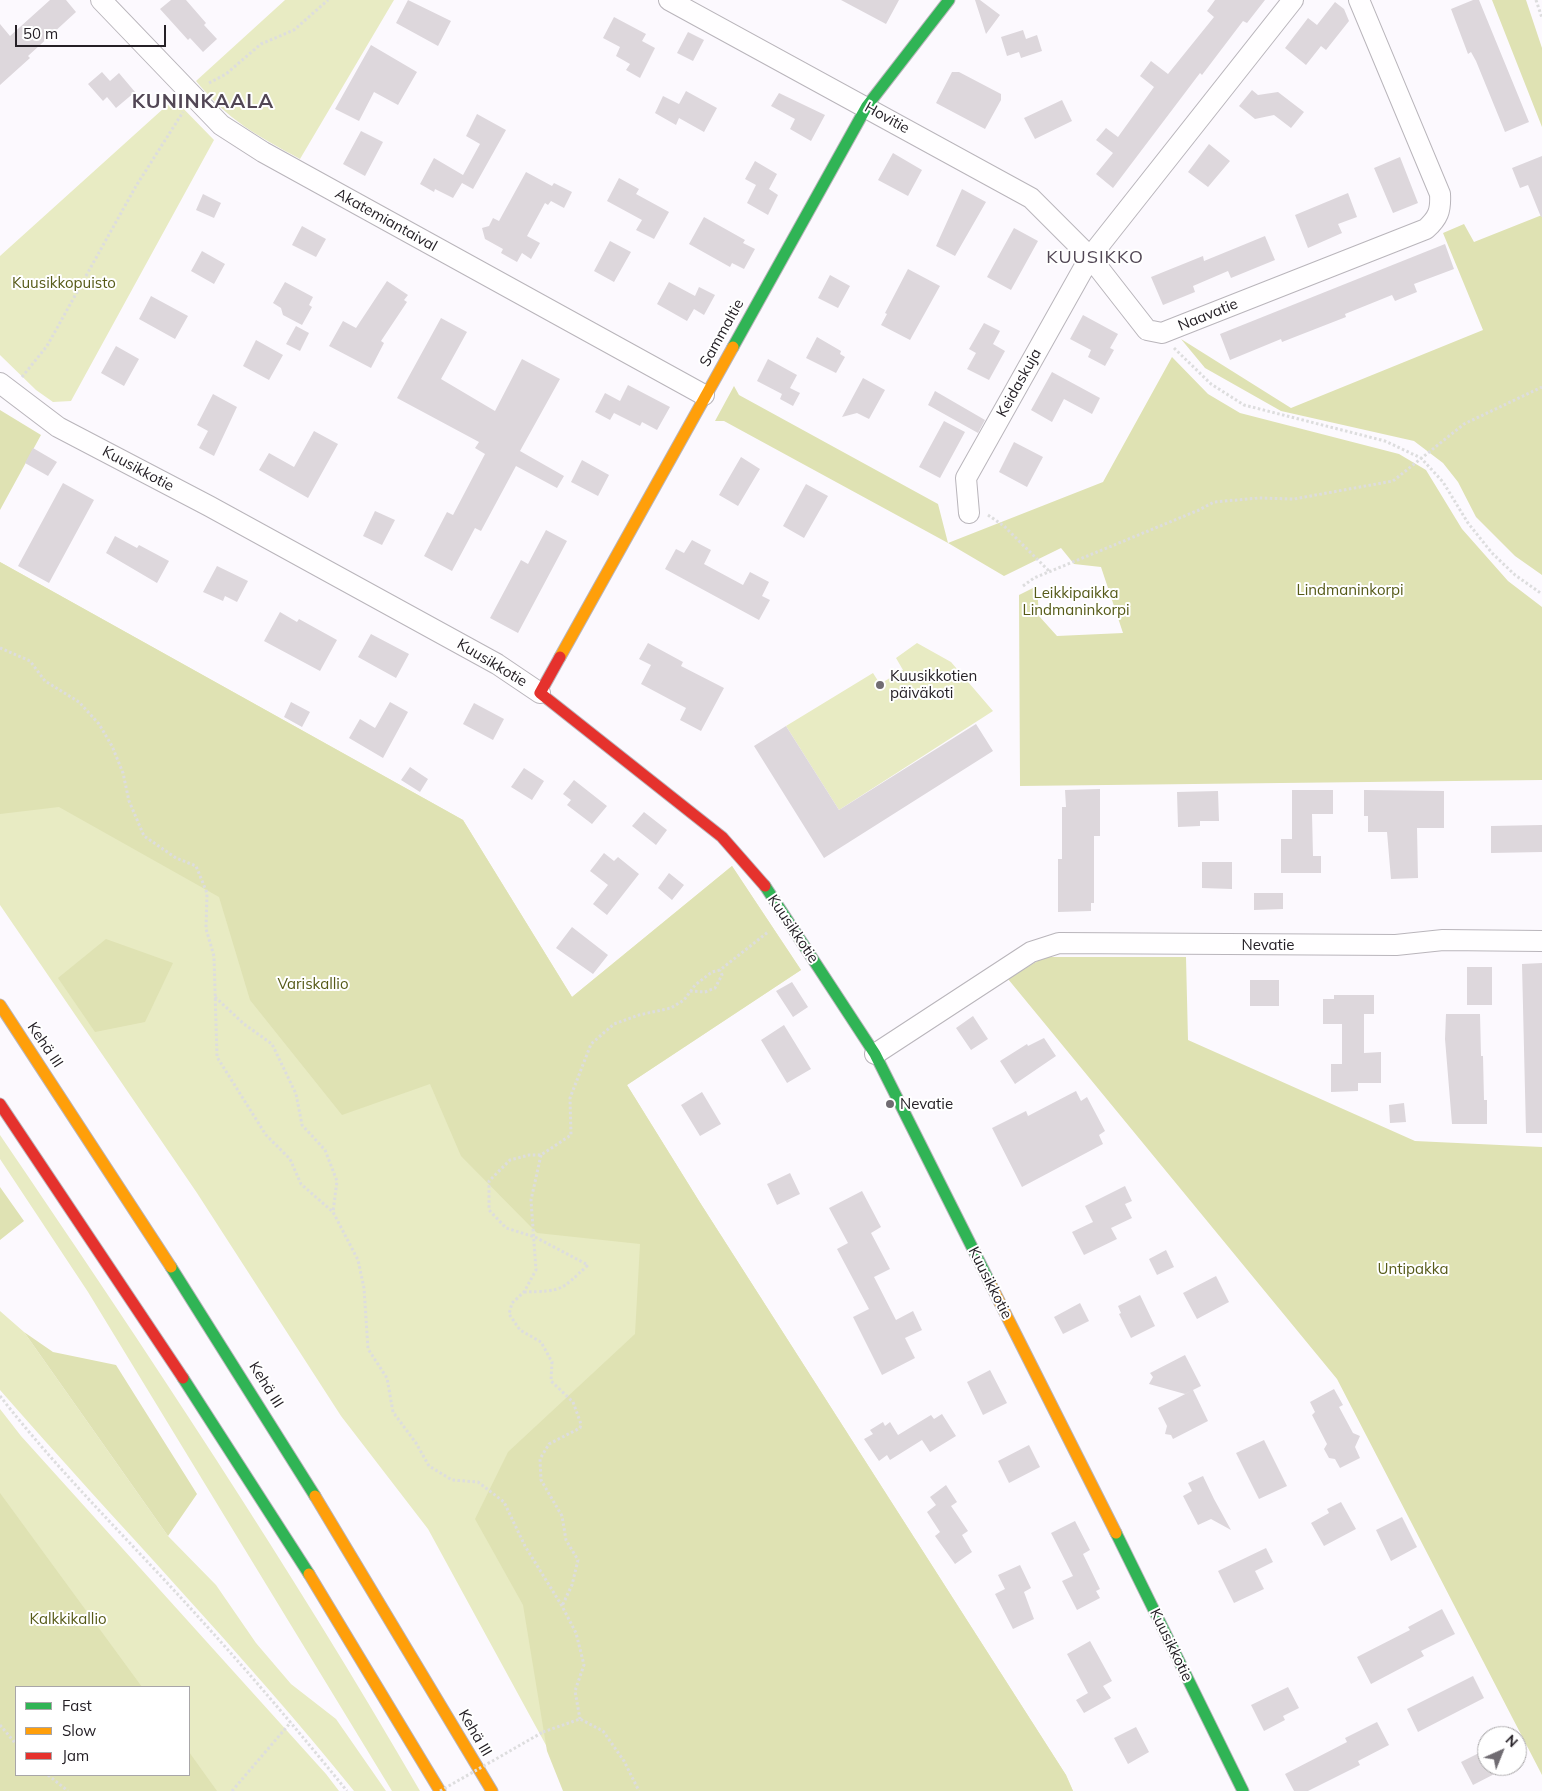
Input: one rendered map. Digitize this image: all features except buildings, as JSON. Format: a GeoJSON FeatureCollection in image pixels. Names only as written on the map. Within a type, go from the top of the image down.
{"type":"FeatureCollection","features":[{"type":"Feature","properties":{"kind":"main road","name":"Sammaltie"},"geometry":{"type":"LineString","coordinates":[[540,693],[704,395],[867,106],[949,0]]}},
{"type":"Feature","properties":{"kind":"main road","name":"Kuusikkotie"},"geometry":{"type":"LineString","coordinates":[[540,693],[722,837],[745,860],[788,919],[875,1054],[1164,1628],[1243,1791]]}},
{"type":"Feature","properties":{"kind":"main road","name":"Kehä III"},"geometry":{"type":"LineString","coordinates":[[0,1004],[115,1176],[268,1417],[380,1601],[492,1791]]}},
{"type":"Feature","properties":{"kind":"main road"},"geometry":{"type":"LineString","coordinates":[[0,1104],[278,1525],[381,1688],[440,1791]]}},
{"type":"Feature","properties":{"kind":"street","name":"Akatemiantaival"},"geometry":{"type":"LineString","coordinates":[[101,0],[192,97],[221,125],[263,152],[704,395]]}},
{"type":"Feature","properties":{"kind":"street","name":"Hovitie"},"geometry":{"type":"LineString","coordinates":[[669,0],[867,106],[1031,198],[1090,257]]}},
{"type":"Feature","properties":{"kind":"street"},"geometry":{"type":"LineString","coordinates":[[1090,257],[1292,0]]}},
{"type":"Feature","properties":{"kind":"street","name":"Naavatie"},"geometry":{"type":"LineString","coordinates":[[1090,257],[1147,330],[1162,333],[1426,229],[1438,218],[1441,207],[1440,194],[1359,0]]}},
{"type":"Feature","properties":{"kind":"street","name":"Keidaskuja"},"geometry":{"type":"LineString","coordinates":[[968,506],[966,478],[1090,257]]}},
{"type":"Feature","properties":{"kind":"street","name":"Kuusikkotie"},"geometry":{"type":"LineString","coordinates":[[5,387],[58,427],[497,664],[540,693]]}},
{"type":"Feature","properties":{"kind":"street","name":"Nevatie"},"geometry":{"type":"LineString","coordinates":[[875,1054],[1031,952],[1059,943],[1396,945],[1443,940],[1542,941]]}},
{"type":"Feature","properties":{"kind":"path"},"geometry":{"type":"LineString","coordinates":[[5,387],[47,346],[136,186],[192,97],[200,88],[226,74],[261,44],[294,30],[328,0]]}},
{"type":"Feature","properties":{"kind":"path"},"geometry":{"type":"LineString","coordinates":[[1536,0],[1542,18]]}},
{"type":"Feature","properties":{"kind":"path"},"geometry":{"type":"LineString","coordinates":[[1162,333],[1211,384],[1244,405],[1386,441],[1421,458],[1443,482],[1468,523],[1492,553],[1515,575],[1542,594]]}},
{"type":"Feature","properties":{"kind":"path"},"geometry":{"type":"LineString","coordinates":[[1023,586],[1049,571],[1199,510],[1214,502],[1260,498],[1294,499],[1393,481],[1464,424],[1542,387]]}},
{"type":"Feature","properties":{"kind":"path"},"geometry":{"type":"LineString","coordinates":[[968,506],[1004,526],[1049,571]]}},
{"type":"Feature","properties":{"kind":"path"},"geometry":{"type":"LineString","coordinates":[[0,648],[30,661],[45,681],[79,702],[99,724],[112,746],[123,773],[129,801],[144,836],[176,858],[196,866],[207,893],[206,929],[214,956],[217,1057],[266,1135],[290,1159],[301,1184],[333,1212],[358,1260],[364,1288],[368,1349],[387,1378],[393,1412],[416,1442],[429,1466],[452,1480],[478,1482],[504,1502],[525,1546],[562,1606],[576,1633],[584,1665],[575,1691],[580,1719]]}},
{"type":"Feature","properties":{"kind":"path"},"geometry":{"type":"LineString","coordinates":[[524,1292],[553,1291],[564,1287],[588,1265],[534,1236],[506,1228],[489,1210],[489,1180],[510,1160],[529,1155],[541,1155],[570,1135],[570,1098],[591,1044],[614,1024],[639,1015],[671,1008],[684,1000],[689,991],[712,972],[720,970],[749,944],[777,924],[788,919]]}},
{"type":"Feature","properties":{"kind":"path"},"geometry":{"type":"LineString","coordinates":[[689,991],[705,992],[715,988],[722,975],[720,970]]}},
{"type":"Feature","properties":{"kind":"path"},"geometry":{"type":"LineString","coordinates":[[215,996],[244,1024],[272,1044],[296,1094],[302,1125],[325,1150],[337,1181],[333,1212]]}},
{"type":"Feature","properties":{"kind":"path"},"geometry":{"type":"LineString","coordinates":[[541,1155],[531,1200],[536,1270],[524,1292],[512,1303],[509,1314],[520,1330],[541,1342],[552,1362],[551,1381],[573,1402],[581,1424],[580,1428],[550,1444],[540,1459],[541,1480],[562,1516],[566,1540],[578,1560],[572,1585],[562,1606]]}},
{"type":"Feature","properties":{"kind":"path"},"geometry":{"type":"LineString","coordinates":[[0,1396],[30,1435],[202,1621],[291,1722],[347,1791]]}},
{"type":"Feature","properties":{"kind":"path"},"geometry":{"type":"LineString","coordinates":[[440,1791],[542,1732],[580,1719],[603,1731],[624,1762],[639,1791]]}},
{"type":"Feature","properties":{"kind":"path"},"geometry":{"type":"LineString","coordinates":[[232,1791],[291,1722]]}},
{"type":"Feature","properties":{"kind":"path"},"geometry":{"type":"LineString","coordinates":[[0,1725],[15,1743]]}},
{"type":"Feature","properties":{"kind":"path"},"geometry":{"type":"LineString","coordinates":[[49,1776],[68,1791]]}},
{"type":"Feature","properties":{"kind":"green space"},"geometry":{"type":"Polygon","coordinates":[[[285,0],[394,0],[300,159],[232,117],[196,81],[285,0]]]}},
{"type":"Feature","properties":{"kind":"green space"},"geometry":{"type":"Polygon","coordinates":[[[1492,0],[1526,0],[1542,48],[1542,127],[1492,0]]]}},
{"type":"Feature","properties":{"kind":"green space","name":"Kuusikkopuisto"},"geometry":{"type":"Polygon","coordinates":[[[174,99],[214,140],[71,401],[53,402],[36,390],[0,355],[0,256],[174,99]]]}},
{"type":"Feature","properties":{"kind":"green space"},"geometry":{"type":"Polygon","coordinates":[[[1542,215],[1542,575],[1515,556],[1476,517],[1458,482],[1443,463],[1414,441],[1281,411],[1205,368],[1181,339],[1291,408],[1483,330],[1443,233],[1464,224],[1474,242],[1542,215]]]}},
{"type":"Feature","properties":{"kind":"green space","name":"Lindmaninkorpi"},"geometry":{"type":"Polygon","coordinates":[[[1172,357],[1208,394],[1240,413],[1399,454],[1426,470],[1462,529],[1508,581],[1542,607],[1542,780],[1020,786],[1019,595],[1037,586],[1039,616],[1057,636],[1123,633],[1101,567],[1074,564],[1061,548],[1004,576],[948,543],[1103,482],[1172,357]]]}},
{"type":"Feature","properties":{"kind":"green space"},"geometry":{"type":"Polygon","coordinates":[[[734,386],[739,395],[938,504],[948,543],[724,421],[715,421],[734,386]]]}},
{"type":"Feature","properties":{"kind":"green space"},"geometry":{"type":"Polygon","coordinates":[[[0,410],[41,435],[0,510],[0,410]]]}},
{"type":"Feature","properties":{"kind":"green space","name":"Variskallio"},"geometry":{"type":"Polygon","coordinates":[[[0,562],[463,820],[572,997],[732,866],[801,970],[627,1085],[699,1201],[1066,1775],[1073,1791],[571,1791],[428,1529],[341,1416],[197,1193],[0,905],[0,562]]]}},
{"type":"Feature","properties":{"kind":"green space","name":"Variskallio"},"geometry":{"type":"Polygon","coordinates":[[[0,562],[463,820],[572,997],[732,866],[801,970],[627,1085],[699,1201],[1066,1775],[1073,1791],[563,1791],[547,1751],[523,1605],[475,1519],[508,1452],[635,1334],[640,1244],[537,1233],[461,1156],[430,1084],[342,1115],[250,1000],[219,897],[59,807],[0,814],[0,562]]]}},
{"type":"Feature","properties":{"kind":"green space"},"geometry":{"type":"Polygon","coordinates":[[[917,643],[951,662],[993,711],[839,810],[786,726],[873,673],[880,684],[903,670],[896,658],[917,643]]]}},
{"type":"Feature","properties":{"kind":"green space"},"geometry":{"type":"Polygon","coordinates":[[[106,939],[173,963],[145,1022],[95,1032],[58,978],[106,939]]]}},
{"type":"Feature","properties":{"kind":"green space","name":"Untipakka"},"geometry":{"type":"Polygon","coordinates":[[[1044,957],[1186,957],[1188,1040],[1415,1141],[1542,1147],[1542,1775],[1527,1746],[1527,1726],[1517,1726],[1337,1379],[1008,979],[1044,957]]]}},
{"type":"Feature","properties":{"kind":"green space"},"geometry":{"type":"Polygon","coordinates":[[[0,1135],[216,1459],[371,1707],[420,1791],[392,1791],[88,1292],[0,1159],[0,1135]]]}},
{"type":"Feature","properties":{"kind":"green space"},"geometry":{"type":"Polygon","coordinates":[[[0,1187],[24,1221],[0,1240],[0,1187]]]}},
{"type":"Feature","properties":{"kind":"green space"},"geometry":{"type":"Polygon","coordinates":[[[0,1311],[24,1332],[168,1536],[216,1585],[256,1643],[291,1684],[336,1719],[386,1791],[354,1791],[224,1638],[0,1390],[0,1311]]]}},
{"type":"Feature","properties":{"kind":"green space"},"geometry":{"type":"Polygon","coordinates":[[[24,1332],[53,1352],[116,1365],[197,1494],[168,1536],[24,1332]]]}},
{"type":"Feature","properties":{"kind":"green space","name":"Kalkkikallio"},"geometry":{"type":"Polygon","coordinates":[[[0,1409],[21,1436],[326,1774],[339,1791],[0,1791],[0,1409]]]}},
{"type":"Feature","properties":{"kind":"green space"},"geometry":{"type":"Polygon","coordinates":[[[0,1493],[141,1686],[15,1686],[15,1776],[190,1776],[190,1753],[217,1791],[0,1791],[0,1493]]]}},
{"type":"Feature","properties":{"kind":"traffic: fast"},"geometry":{"type":"LineString","coordinates":[[733,347],[867,106],[949,0]]}},
{"type":"Feature","properties":{"kind":"traffic: fast"},"geometry":{"type":"LineString","coordinates":[[765,886],[875,1054],[991,1285]]}},
{"type":"Feature","properties":{"kind":"traffic: fast"},"geometry":{"type":"LineString","coordinates":[[171,1267],[315,1496]]}},
{"type":"Feature","properties":{"kind":"traffic: fast"},"geometry":{"type":"LineString","coordinates":[[183,1378],[309,1574]]}},
{"type":"Feature","properties":{"kind":"traffic: fast"},"geometry":{"type":"LineString","coordinates":[[1116,1533],[1243,1791]]}},
{"type":"Feature","properties":{"kind":"traffic: slow"},"geometry":{"type":"LineString","coordinates":[[560,657],[733,347]]}},
{"type":"Feature","properties":{"kind":"traffic: slow"},"geometry":{"type":"LineString","coordinates":[[0,1005],[171,1267]]}},
{"type":"Feature","properties":{"kind":"traffic: slow"},"geometry":{"type":"LineString","coordinates":[[991,1285],[1116,1533]]}},
{"type":"Feature","properties":{"kind":"traffic: slow"},"geometry":{"type":"LineString","coordinates":[[315,1496],[492,1791]]}},
{"type":"Feature","properties":{"kind":"traffic: slow"},"geometry":{"type":"LineString","coordinates":[[309,1574],[440,1791]]}},
{"type":"Feature","properties":{"kind":"traffic: jam"},"geometry":{"type":"LineString","coordinates":[[560,657],[540,693],[722,837],[765,886]]}},
{"type":"Feature","properties":{"kind":"traffic: jam"},"geometry":{"type":"LineString","coordinates":[[0,1104],[183,1378]]}},
{"type":"Feature","properties":{"kind":"place","name":"Kuusikkotien päiväkoti"},"geometry":{"type":"Point","coordinates":[880,685]}},
{"type":"Feature","properties":{"kind":"place","name":"Nevatie"},"geometry":{"type":"Point","coordinates":[890,1104]}},
{"type":"Feature","properties":{"kind":"district","name":"KUNINKAALA"},"geometry":{"type":"Point","coordinates":[203,102]}},
{"type":"Feature","properties":{"kind":"district","name":"KUUSIKKO"},"geometry":{"type":"Point","coordinates":[1095,258]}},
{"type":"Feature","properties":{"kind":"park label","name":"Leikkipaikka Lindmaninkorpi"},"geometry":{"type":"Point","coordinates":[1076,602]}}]}
